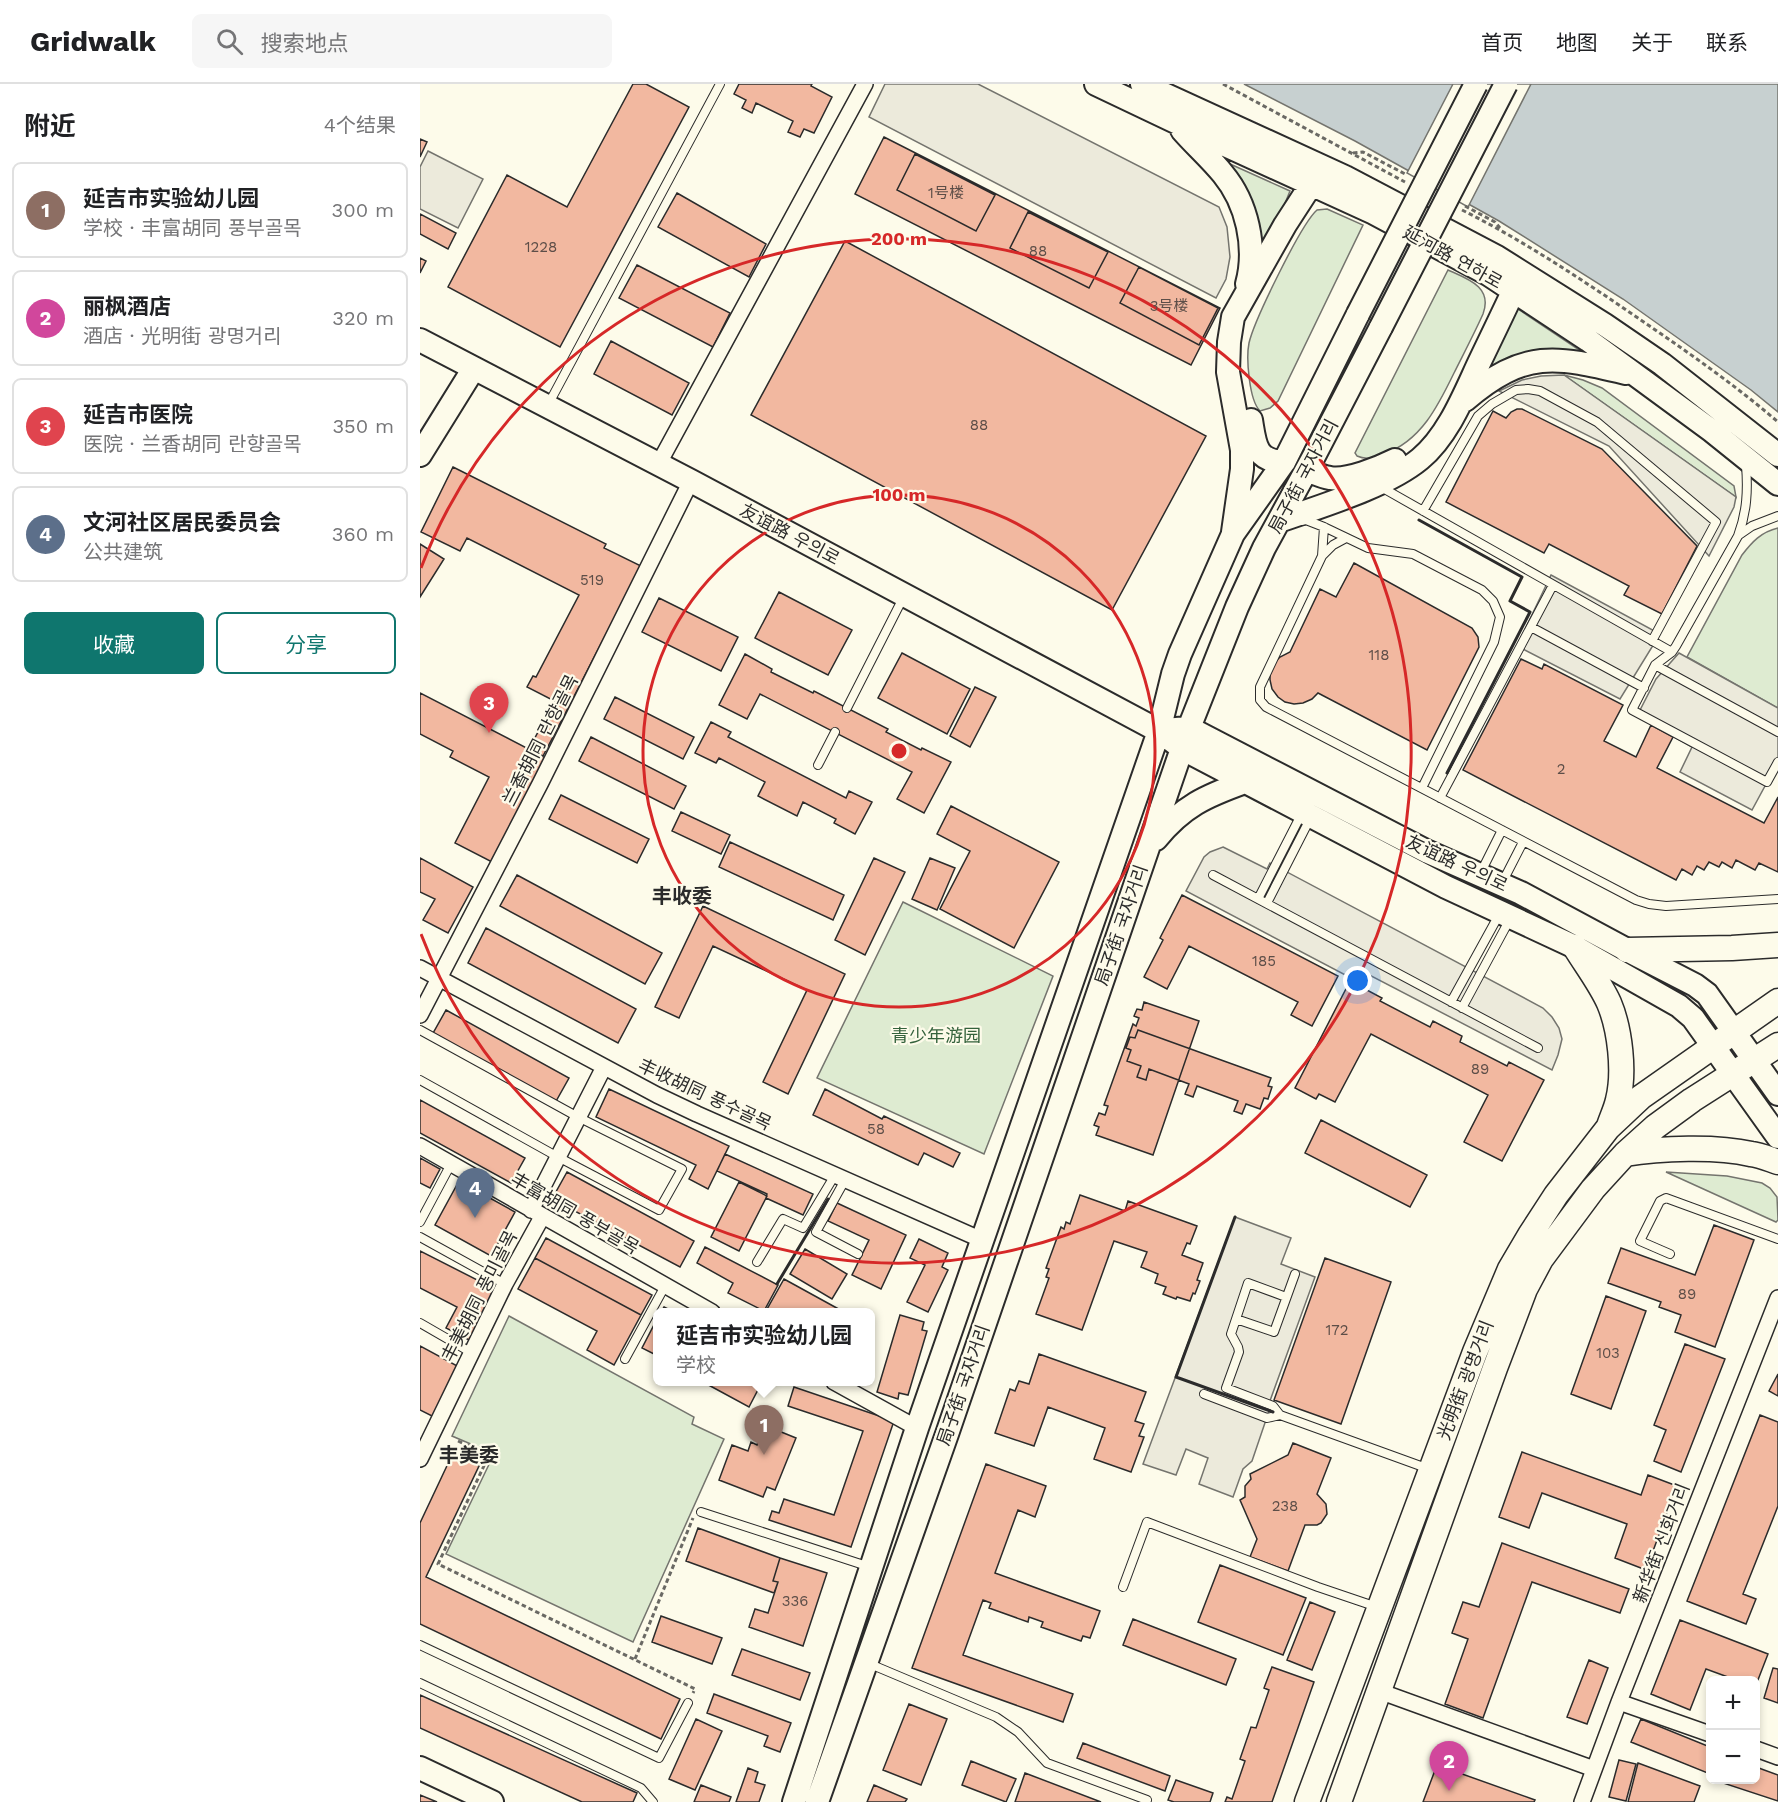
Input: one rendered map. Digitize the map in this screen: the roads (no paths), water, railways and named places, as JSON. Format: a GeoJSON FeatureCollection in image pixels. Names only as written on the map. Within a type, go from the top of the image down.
{"type":"FeatureCollection","features":[{"type":"Feature","properties":{"kind":"main road","name":"延河路 연하로"},"geometry":{"type":"LineString","coordinates":[[1096,84],[1173,120],[1322,177],[1366,187],[1514,279],[1605,325],[1662,364],[1778,455]]}},
{"type":"Feature","properties":{"kind":"main road","name":"延河路 연하로"},"geometry":{"type":"LineString","coordinates":[[1142,84],[1322,177]]}},
{"type":"Feature","properties":{"kind":"main road","name":"局子街 국자거리"},"geometry":{"type":"LineString","coordinates":[[794,1802],[917,1428],[1159,731],[1173,674],[1199,606],[1233,534],[1284,462],[1476,84]]}},
{"type":"Feature","properties":{"kind":"main road","name":"局子街 국자거리"},"geometry":{"type":"LineString","coordinates":[[817,1802],[947,1434],[1146,852],[1186,739],[1237,607],[1264,548],[1307,470],[1506,84]]}},
{"type":"Feature","properties":{"kind":"main road"},"geometry":{"type":"LineString","coordinates":[[1173,120],[1224,175],[1239,198],[1251,242],[1250,273],[1244,297]]}},
{"type":"Feature","properties":{"kind":"main road"},"geometry":{"type":"LineString","coordinates":[[1233,534],[1242,469],[1242,450],[1229,384],[1228,358],[1233,317],[1285,225],[1322,177]]}},
{"type":"Feature","properties":{"kind":"main road"},"geometry":{"type":"LineString","coordinates":[[1284,462],[1267,459],[1260,454],[1256,446],[1241,359],[1250,317],[1322,177]]}},
{"type":"Feature","properties":{"kind":"main road","name":"延河路 연하로"},"geometry":{"type":"LineString","coordinates":[[1514,279],[1588,339],[1778,484]]}},
{"type":"Feature","properties":{"kind":"main road"},"geometry":{"type":"LineString","coordinates":[[1279,521],[1376,484],[1403,470],[1431,448],[1440,438],[1457,406],[1514,279]]}},
{"type":"Feature","properties":{"kind":"main road"},"geometry":{"type":"LineString","coordinates":[[1307,470],[1328,478],[1342,478],[1392,461],[1408,452],[1420,441],[1429,432],[1460,381],[1514,279]]}},
{"type":"Feature","properties":{"kind":"main road","name":"友谊路 우의로"},"geometry":{"type":"LineString","coordinates":[[420,340],[691,481],[1159,731],[1186,739],[1521,893],[1695,985],[1707,994],[1778,1094]]}},
{"type":"Feature","properties":{"kind":"main road"},"geometry":{"type":"LineString","coordinates":[[1457,406],[1500,374],[1531,362],[1552,359],[1569,361],[1636,376]]}},
{"type":"Feature","properties":{"kind":"main road"},"geometry":{"type":"LineString","coordinates":[[420,455],[474,368]]}},
{"type":"Feature","properties":{"kind":"main road","name":"友谊路 우의로"},"geometry":{"type":"LineString","coordinates":[[1186,739],[1245,782],[1446,887],[1575,947],[1679,1006],[1693,1018],[1778,1137]]}},
{"type":"Feature","properties":{"kind":"main road"},"geometry":{"type":"LineString","coordinates":[[1146,852],[1181,812],[1211,794],[1245,782]]}},
{"type":"Feature","properties":{"kind":"main road"},"geometry":{"type":"LineString","coordinates":[[1627,950],[1778,945]]}},
{"type":"Feature","properties":{"kind":"main road"},"geometry":{"type":"LineString","coordinates":[[1575,947],[1609,1004],[1615,1024],[1621,1064],[1621,1084],[1608,1128]]}},
{"type":"Feature","properties":{"kind":"main road","name":"光明街 광명거리"},"geometry":{"type":"LineString","coordinates":[[1307,1802],[1475,1352],[1510,1269],[1556,1195],[1608,1128],[1641,1097],[1778,1001]]}},
{"type":"Feature","properties":{"kind":"main road","name":"光明街 광명거리"},"geometry":{"type":"LineString","coordinates":[[1339,1802],[1495,1368],[1525,1289],[1541,1259],[1593,1189],[1625,1154],[1655,1127],[1692,1100],[1778,1045]]}},
{"type":"Feature","properties":{"kind":"main road"},"geometry":{"type":"LineString","coordinates":[[1625,1154],[1645,1151],[1718,1150],[1751,1154],[1778,1162]]}},
{"type":"Feature","properties":{"kind":"main road"},"geometry":{"type":"LineString","coordinates":[[420,1768],[492,1802]]}},
{"type":"Feature","properties":{"kind":"street"},"geometry":{"type":"LineString","coordinates":[[658,465],[865,84]]}},
{"type":"Feature","properties":{"kind":"street","name":"兰香胡同 란향골목"},"geometry":{"type":"LineString","coordinates":[[420,1016],[540,784],[691,481]]}},
{"type":"Feature","properties":{"kind":"street","name":"丰收胡同 풍수골목"},"geometry":{"type":"LineString","coordinates":[[420,968],[697,1114],[982,1240]]}},
{"type":"Feature","properties":{"kind":"street","name":"丰美胡同 풍미골목"},"geometry":{"type":"LineString","coordinates":[[420,1459],[506,1284],[558,1157],[604,1066]]}},
{"type":"Feature","properties":{"kind":"street","name":"丰富胡同 풍부골목"},"geometry":{"type":"LineString","coordinates":[[420,1146],[705,1308]]}},
{"type":"Feature","properties":{"kind":"street","name":"新华街 신화거리"},"geometry":{"type":"LineString","coordinates":[[1582,1802],[1778,1298]]}},
{"type":"Feature","properties":{"kind":"street"},"geometry":{"type":"LineString","coordinates":[[841,1386],[917,1428]]}},
{"type":"Feature","properties":{"kind":"street"},"geometry":{"type":"LineString","coordinates":[[1379,1691],[1594,1769]]}},
{"type":"Feature","properties":{"kind":"street"},"geometry":{"type":"LineString","coordinates":[[1619,1702],[1706,1733]]}},
{"type":"Feature","properties":{"kind":"street"},"geometry":{"type":"LineString","coordinates":[[1760,1751],[1778,1757]]}},
{"type":"Feature","properties":{"kind":"lane"},"geometry":{"type":"LineString","coordinates":[[548,407],[720,84]]}},
{"type":"Feature","properties":{"kind":"lane"},"geometry":{"type":"LineString","coordinates":[[1423,511],[1478,416],[1492,404],[1516,390],[1540,391],[1597,422],[1716,522],[1652,641]]}},
{"type":"Feature","properties":{"kind":"lane"},"geometry":{"type":"LineString","coordinates":[[1745,458],[1748,495],[1738,536],[1672,652],[1655,665],[1632,710],[1767,782],[1778,762]]}},
{"type":"Feature","properties":{"kind":"lane"},"geometry":{"type":"LineString","coordinates":[[1376,484],[1672,652]]}},
{"type":"Feature","properties":{"kind":"lane"},"geometry":{"type":"LineString","coordinates":[[1738,536],[1752,526],[1778,516]]}},
{"type":"Feature","properties":{"kind":"lane"},"geometry":{"type":"LineString","coordinates":[[1279,521],[1306,520],[1368,548],[1413,554],[1482,590],[1498,610],[1499,626],[1494,642],[1422,788]]}},
{"type":"Feature","properties":{"kind":"lane"},"geometry":{"type":"LineString","coordinates":[[1324,527],[1322,556],[1260,687],[1260,700],[1266,707],[1636,900],[1666,906],[1778,899]]}},
{"type":"Feature","properties":{"kind":"lane"},"geometry":{"type":"LineString","coordinates":[[1322,556],[1346,538]]}},
{"type":"Feature","properties":{"kind":"lane"},"geometry":{"type":"LineString","coordinates":[[1440,798],[1553,585]]}},
{"type":"Feature","properties":{"kind":"lane"},"geometry":{"type":"LineString","coordinates":[[847,708],[905,595]]}},
{"type":"Feature","properties":{"kind":"lane"},"geometry":{"type":"LineString","coordinates":[[1531,627],[1644,688]]}},
{"type":"Feature","properties":{"kind":"lane"},"geometry":{"type":"LineString","coordinates":[[1655,665],[1778,732]]}},
{"type":"Feature","properties":{"kind":"lane"},"geometry":{"type":"LineString","coordinates":[[818,765],[835,732]]}},
{"type":"Feature","properties":{"kind":"lane"},"geometry":{"type":"LineString","coordinates":[[1258,898],[1307,814]]}},
{"type":"Feature","properties":{"kind":"lane"},"geometry":{"type":"LineString","coordinates":[[1267,903],[1307,814]]}},
{"type":"Feature","properties":{"kind":"lane"},"geometry":{"type":"LineString","coordinates":[[1480,874],[1502,830]]}},
{"type":"Feature","properties":{"kind":"lane"},"geometry":{"type":"LineString","coordinates":[[1502,884],[1523,842]]}},
{"type":"Feature","properties":{"kind":"lane"},"geometry":{"type":"LineString","coordinates":[[1214,875],[1538,1048]]}},
{"type":"Feature","properties":{"kind":"lane"},"geometry":{"type":"LineString","coordinates":[[1451,1002],[1506,914]]}},
{"type":"Feature","properties":{"kind":"lane"},"geometry":{"type":"LineString","coordinates":[[1462,1008],[1506,914]]}},
{"type":"Feature","properties":{"kind":"lane"},"geometry":{"type":"LineString","coordinates":[[420,1030],[578,1117],[682,1169],[659,1210],[420,1080]]}},
{"type":"Feature","properties":{"kind":"lane"},"geometry":{"type":"LineString","coordinates":[[420,1222],[451,1164]]}},
{"type":"Feature","properties":{"kind":"lane"},"geometry":{"type":"LineString","coordinates":[[840,1177],[816,1232],[858,1254]]}},
{"type":"Feature","properties":{"kind":"lane"},"geometry":{"type":"LineString","coordinates":[[757,1262],[783,1219],[803,1228],[840,1177]]}},
{"type":"Feature","properties":{"kind":"lane"},"geometry":{"type":"LineString","coordinates":[[1670,1254],[1640,1241],[1660,1201],[1666,1198],[1778,1239]]}},
{"type":"Feature","properties":{"kind":"lane"},"geometry":{"type":"LineString","coordinates":[[420,1238],[506,1284]]}},
{"type":"Feature","properties":{"kind":"lane"},"geometry":{"type":"LineString","coordinates":[[1236,1319],[1274,1332],[1295,1274]]}},
{"type":"Feature","properties":{"kind":"lane"},"geometry":{"type":"LineString","coordinates":[[1286,1297],[1248,1283],[1231,1334],[1239,1352],[1226,1388],[1273,1406],[1280,1415],[1431,1470]]}},
{"type":"Feature","properties":{"kind":"lane"},"geometry":{"type":"LineString","coordinates":[[625,1359],[665,1286]]}},
{"type":"Feature","properties":{"kind":"lane"},"geometry":{"type":"LineString","coordinates":[[420,1323],[471,1353]]}},
{"type":"Feature","properties":{"kind":"lane"},"geometry":{"type":"LineString","coordinates":[[1204,1394],[1268,1418],[1280,1415]]}},
{"type":"Feature","properties":{"kind":"lane"},"geometry":{"type":"LineString","coordinates":[[701,1512],[871,1568]]}},
{"type":"Feature","properties":{"kind":"lane"},"geometry":{"type":"LineString","coordinates":[[1123,1587],[1147,1522],[1379,1608]]}},
{"type":"Feature","properties":{"kind":"lane"},"geometry":{"type":"LineString","coordinates":[[420,1644],[659,1758],[688,1703]]}},
{"type":"Feature","properties":{"kind":"lane"},"geometry":{"type":"LineString","coordinates":[[866,1663],[996,1717],[1018,1732],[1047,1763],[1147,1800]]}},
{"type":"Feature","properties":{"kind":"lane"},"geometry":{"type":"LineString","coordinates":[[420,1683],[641,1788],[653,1802]]}},
{"type":"Feature","properties":{"kind":"place","name":"延吉市医院"},"geometry":{"type":"Point","coordinates":[489,733]}},
{"type":"Feature","properties":{"kind":"place","name":"文河社区居民委员会"},"geometry":{"type":"Point","coordinates":[475,1218]}},
{"type":"Feature","properties":{"kind":"place","name":"延吉市实验幼儿园"},"geometry":{"type":"Point","coordinates":[764,1455]}},
{"type":"Feature","properties":{"kind":"place","name":"丽枫酒店"},"geometry":{"type":"Point","coordinates":[1449,1791]}},
{"type":"Feature","properties":{"kind":"district","name":"丰收委"},"geometry":{"type":"Point","coordinates":[682,896]}},
{"type":"Feature","properties":{"kind":"district","name":"丰美委"},"geometry":{"type":"Point","coordinates":[469,1455]}},
{"type":"Feature","properties":{"kind":"park label","name":"青少年游园"},"geometry":{"type":"Point","coordinates":[936,1035]}}]}
